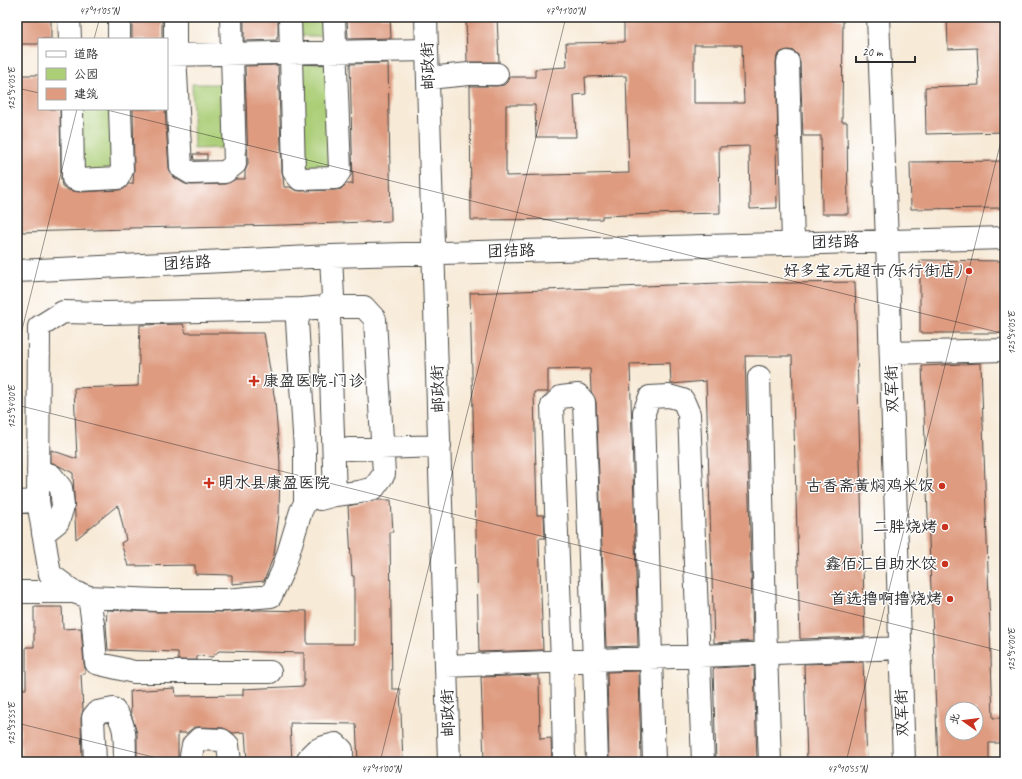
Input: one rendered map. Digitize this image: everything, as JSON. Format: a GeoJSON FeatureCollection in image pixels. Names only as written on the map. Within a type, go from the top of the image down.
{"type":"FeatureCollection","features":[{"type":"Feature","properties":{"kind":"street"},"geometry":{"type":"LineString","coordinates":[[69,17],[70,38]]}},
{"type":"Feature","properties":{"kind":"street"},"geometry":{"type":"LineString","coordinates":[[119,17],[119,38]]}},
{"type":"Feature","properties":{"kind":"street"},"geometry":{"type":"LineString","coordinates":[[175,17],[171,55],[181,167],[191,173],[225,172],[236,164],[231,17]]}},
{"type":"Feature","properties":{"kind":"street"},"geometry":{"type":"LineString","coordinates":[[290,17],[294,172],[300,179],[335,178],[340,171],[334,17]]}},
{"type":"Feature","properties":{"kind":"street","name":"邮政街"},"geometry":{"type":"LineString","coordinates":[[426,17],[449,762]]}},
{"type":"Feature","properties":{"kind":"street","name":"双军街"},"geometry":{"type":"LineString","coordinates":[[878,17],[891,353],[904,762]]}},
{"type":"Feature","properties":{"kind":"street"},"geometry":{"type":"LineString","coordinates":[[171,55],[427,50]]}},
{"type":"Feature","properties":{"kind":"street"},"geometry":{"type":"LineString","coordinates":[[788,62],[794,244]]}},
{"type":"Feature","properties":{"kind":"street"},"geometry":{"type":"LineString","coordinates":[[428,78],[469,74],[497,74]]}},
{"type":"Feature","properties":{"kind":"street"},"geometry":{"type":"LineString","coordinates":[[72,110],[73,178],[78,180],[118,178],[122,170],[120,110]]}},
{"type":"Feature","properties":{"kind":"street","name":"团结路"},"geometry":{"type":"LineString","coordinates":[[17,271],[331,256],[1005,238]]}},
{"type":"Feature","properties":{"kind":"street"},"geometry":{"type":"LineString","coordinates":[[326,307],[333,297],[331,256]]}},
{"type":"Feature","properties":{"kind":"street"},"geometry":{"type":"LineString","coordinates":[[326,307],[329,316],[340,449],[335,495]]}},
{"type":"Feature","properties":{"kind":"street"},"geometry":{"type":"LineString","coordinates":[[270,672],[134,672],[96,662],[93,624],[81,595],[50,574],[44,534],[27,502],[38,471],[39,327],[63,312],[106,313],[364,307],[375,319],[384,474],[374,488],[359,492],[335,495],[304,503]]}},
{"type":"Feature","properties":{"kind":"street"},"geometry":{"type":"LineString","coordinates":[[17,592],[157,600],[226,600],[271,596],[283,570],[304,503],[305,450],[297,321],[302,309]]}},
{"type":"Feature","properties":{"kind":"street"},"geometry":{"type":"LineString","coordinates":[[891,353],[1005,350]]}},
{"type":"Feature","properties":{"kind":"street"},"geometry":{"type":"LineString","coordinates":[[759,377],[770,762]]}},
{"type":"Feature","properties":{"kind":"street"},"geometry":{"type":"LineString","coordinates":[[564,762],[562,662],[552,406],[561,396],[578,395],[584,402],[597,762]]}},
{"type":"Feature","properties":{"kind":"street"},"geometry":{"type":"LineString","coordinates":[[654,762],[644,412],[650,397],[669,396],[683,400],[689,414],[703,762]]}},
{"type":"Feature","properties":{"kind":"street"},"geometry":{"type":"LineString","coordinates":[[305,450],[440,446]]}},
{"type":"Feature","properties":{"kind":"street"},"geometry":{"type":"LineString","coordinates":[[38,471],[51,475],[61,488],[63,506],[58,522],[44,534]]}},
{"type":"Feature","properties":{"kind":"street"},"geometry":{"type":"LineString","coordinates":[[446,666],[900,648]]}},
{"type":"Feature","properties":{"kind":"street"},"geometry":{"type":"LineString","coordinates":[[95,762],[93,718],[97,712],[113,709],[123,724],[125,762]]}},
{"type":"Feature","properties":{"kind":"street"},"geometry":{"type":"LineString","coordinates":[[190,762],[193,746],[199,739],[222,740],[228,745],[230,762]]}},
{"type":"Feature","properties":{"kind":"street"},"geometry":{"type":"LineString","coordinates":[[307,762],[314,752],[326,746],[336,744],[342,750],[342,762]]}},
{"type":"Feature","properties":{"kind":"green space"},"geometry":{"type":"Polygon","coordinates":[[[298,17],[327,17],[325,31],[320,36],[303,36],[298,17]]]}},
{"type":"Feature","properties":{"kind":"green space"},"geometry":{"type":"Polygon","coordinates":[[[299,63],[326,63],[330,169],[307,167],[301,160],[299,63]]]}},
{"type":"Feature","properties":{"kind":"green space"},"geometry":{"type":"Polygon","coordinates":[[[192,84],[223,84],[224,148],[194,149],[192,84]]]}},
{"type":"Feature","properties":{"kind":"green space"},"geometry":{"type":"Polygon","coordinates":[[[78,110],[114,110],[115,174],[78,174],[78,110]]]}},
{"type":"Feature","properties":{"kind":"building"},"geometry":{"type":"Polygon","coordinates":[[[17,17],[51,17],[51,38],[38,38],[38,44],[17,44],[17,17]]]}},
{"type":"Feature","properties":{"kind":"building"},"geometry":{"type":"Polygon","coordinates":[[[132,17],[162,17],[162,38],[132,38],[132,17]]]}},
{"type":"Feature","properties":{"kind":"building"},"geometry":{"type":"Polygon","coordinates":[[[244,17],[278,17],[277,40],[244,41],[244,17]]]}},
{"type":"Feature","properties":{"kind":"building"},"geometry":{"type":"Polygon","coordinates":[[[347,17],[390,17],[391,38],[348,39],[347,17]]]}},
{"type":"Feature","properties":{"kind":"building"},"geometry":{"type":"Polygon","coordinates":[[[466,17],[497,17],[499,62],[467,62],[466,17]]]}},
{"type":"Feature","properties":{"kind":"building"},"geometry":{"type":"Polygon","coordinates":[[[624,17],[791,17],[843,19],[842,122],[847,122],[848,214],[822,214],[821,136],[803,136],[800,62],[798,55],[794,51],[788,50],[781,52],[777,56],[776,62],[778,136],[776,136],[777,208],[750,209],[749,146],[719,147],[720,213],[602,216],[602,219],[471,220],[470,86],[504,85],[508,81],[509,77],[535,77],[535,69],[567,67],[566,43],[624,42],[624,17]],[[694,45],[694,103],[744,103],[742,45],[694,45]],[[626,76],[585,77],[586,94],[574,95],[576,137],[536,137],[535,105],[506,105],[506,176],[629,173],[626,76]]]}},
{"type":"Feature","properties":{"kind":"building"},"geometry":{"type":"Polygon","coordinates":[[[947,17],[1005,17],[1005,132],[926,134],[925,87],[979,85],[977,48],[948,49],[947,17]]]}},
{"type":"Feature","properties":{"kind":"building"},"geometry":{"type":"Polygon","coordinates":[[[388,63],[391,221],[22,232],[20,75],[38,75],[38,110],[60,110],[62,186],[68,190],[79,192],[119,190],[124,189],[128,184],[133,184],[133,110],[165,110],[169,168],[170,173],[175,178],[185,184],[191,185],[225,184],[236,179],[245,179],[245,171],[248,164],[245,66],[278,65],[282,172],[284,187],[290,187],[300,191],[335,190],[341,189],[346,184],[353,184],[350,64],[388,63]]]}},
{"type":"Feature","properties":{"kind":"building"},"geometry":{"type":"Polygon","coordinates":[[[193,154],[207,154],[207,160],[194,160],[193,154]]]}},
{"type":"Feature","properties":{"kind":"building"},"geometry":{"type":"Polygon","coordinates":[[[1005,161],[1005,208],[911,209],[910,162],[1005,161]]]}},
{"type":"Feature","properties":{"kind":"building"},"geometry":{"type":"Polygon","coordinates":[[[920,260],[1005,261],[1005,333],[920,333],[920,260]]]}},
{"type":"Feature","properties":{"kind":"building"},"geometry":{"type":"Polygon","coordinates":[[[744,282],[855,282],[865,637],[800,639],[792,356],[745,356],[753,641],[714,643],[706,381],[671,384],[670,363],[630,364],[638,646],[606,647],[596,402],[591,391],[590,369],[548,370],[548,392],[534,392],[537,515],[544,515],[545,538],[539,538],[543,650],[479,652],[470,293],[744,282]]]}},
{"type":"Feature","properties":{"kind":"building"},"geometry":{"type":"Polygon","coordinates":[[[183,324],[186,333],[264,333],[275,401],[280,462],[279,515],[274,555],[264,581],[232,584],[232,575],[195,574],[195,565],[128,566],[121,543],[126,540],[118,505],[76,539],[73,473],[51,462],[51,450],[77,459],[74,388],[138,386],[140,325],[183,324]]]}},
{"type":"Feature","properties":{"kind":"building"},"geometry":{"type":"Polygon","coordinates":[[[981,363],[993,718],[1005,718],[1005,743],[989,743],[989,762],[938,762],[922,366],[981,363]]]}},
{"type":"Feature","properties":{"kind":"building"},"geometry":{"type":"Polygon","coordinates":[[[376,500],[391,500],[393,532],[390,532],[392,689],[400,689],[403,762],[358,762],[356,724],[290,723],[292,762],[247,762],[245,732],[233,733],[223,728],[194,727],[187,733],[178,733],[178,762],[137,762],[137,733],[131,714],[130,691],[175,688],[176,696],[243,695],[243,689],[304,686],[304,653],[219,651],[212,657],[197,656],[197,660],[178,660],[178,652],[108,650],[106,625],[107,610],[157,612],[226,612],[258,610],[307,611],[307,644],[354,644],[354,576],[352,576],[348,506],[376,500]]]}},
{"type":"Feature","properties":{"kind":"building"},"geometry":{"type":"Polygon","coordinates":[[[34,607],[62,607],[63,629],[81,628],[85,668],[85,674],[81,674],[83,710],[81,718],[82,762],[21,762],[19,689],[26,689],[26,647],[34,647],[34,607]]]}},
{"type":"Feature","properties":{"kind":"building"},"geometry":{"type":"Polygon","coordinates":[[[863,662],[867,762],[807,762],[804,664],[863,662]]]}},
{"type":"Feature","properties":{"kind":"building"},"geometry":{"type":"Polygon","coordinates":[[[754,666],[757,762],[716,762],[713,669],[754,666]]]}},
{"type":"Feature","properties":{"kind":"building"},"geometry":{"type":"Polygon","coordinates":[[[639,671],[641,762],[609,762],[607,672],[639,671]]]}},
{"type":"Feature","properties":{"kind":"building"},"geometry":{"type":"Polygon","coordinates":[[[539,675],[540,739],[551,738],[552,762],[484,762],[481,677],[539,675]]]}},
{"type":"Feature","properties":{"kind":"place","name":"好多宝2元超市(乐行街店)"},"geometry":{"type":"Point","coordinates":[969,271]}},
{"type":"Feature","properties":{"kind":"place","name":"康盈医院-门诊"},"geometry":{"type":"Point","coordinates":[254,381]}},
{"type":"Feature","properties":{"kind":"place","name":"明水县康盈医院"},"geometry":{"type":"Point","coordinates":[209,483]}},
{"type":"Feature","properties":{"kind":"place","name":"古香斋黄焖鸡米饭"},"geometry":{"type":"Point","coordinates":[942,486]}},
{"type":"Feature","properties":{"kind":"place","name":"二胖烧烤"},"geometry":{"type":"Point","coordinates":[945,527]}},
{"type":"Feature","properties":{"kind":"place","name":"鑫佰汇自助水饺"},"geometry":{"type":"Point","coordinates":[945,564]}},
{"type":"Feature","properties":{"kind":"place","name":"首选撸啊撸烧烤"},"geometry":{"type":"Point","coordinates":[950,599]}}]}
